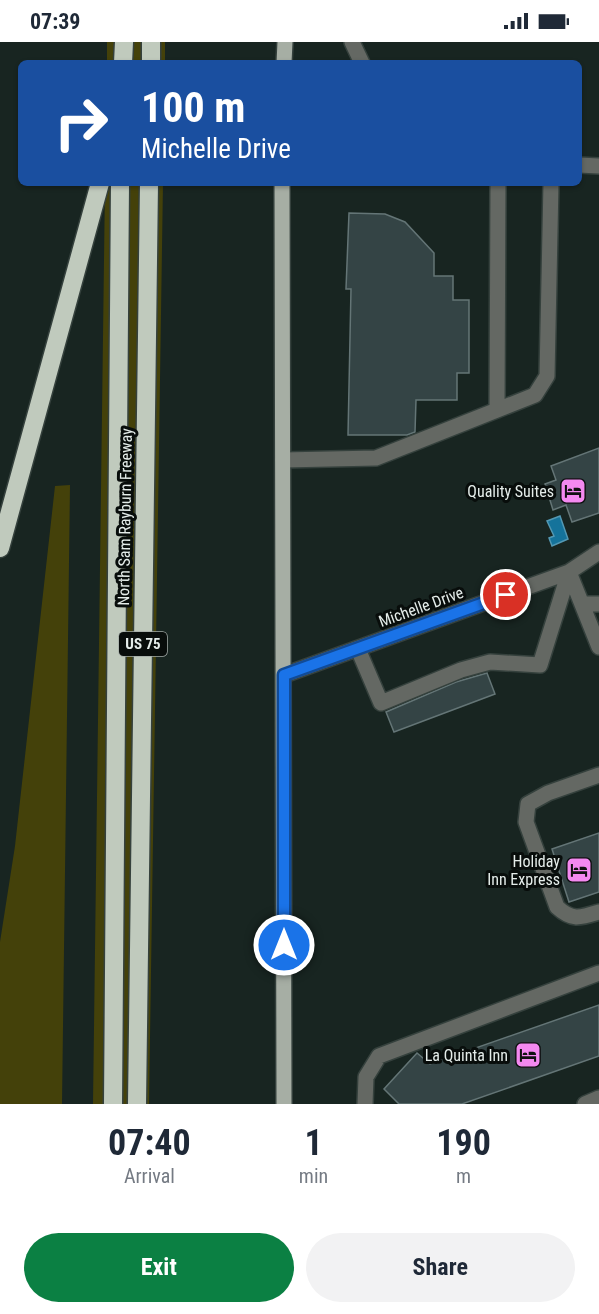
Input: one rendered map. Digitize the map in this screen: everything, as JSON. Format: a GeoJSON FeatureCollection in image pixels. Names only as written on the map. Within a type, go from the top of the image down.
{"type":"FeatureCollection","features":[{"type":"Feature","properties":{"kind":"highway"},"geometry":{"type":"LineString","coordinates":[[123,60],[124,42]]}},
{"type":"Feature","properties":{"kind":"highway"},"geometry":{"type":"LineString","coordinates":[[150,60],[151,42]]}},
{"type":"Feature","properties":{"kind":"highway"},"geometry":{"type":"LineString","coordinates":[[0,548],[99,186]]}},
{"type":"Feature","properties":{"kind":"highway","name":"North Sam Rayburn Freeway"},"geometry":{"type":"LineString","coordinates":[[113,1104],[120,186]]}},
{"type":"Feature","properties":{"kind":"highway","name":"North Sam Rayburn Freeway"},"geometry":{"type":"LineString","coordinates":[[137,1104],[149,186]]}},
{"type":"Feature","properties":{"kind":"main road"},"geometry":{"type":"LineString","coordinates":[[284,60],[285,42]]}},
{"type":"Feature","properties":{"kind":"main road"},"geometry":{"type":"LineString","coordinates":[[282,186],[284,1104]]}},
{"type":"Feature","properties":{"kind":"street"},"geometry":{"type":"LineString","coordinates":[[352,42],[361,60]]}},
{"type":"Feature","properties":{"kind":"street"},"geometry":{"type":"LineString","coordinates":[[582,165],[599,165]]}},
{"type":"Feature","properties":{"kind":"street"},"geometry":{"type":"LineString","coordinates":[[497,410],[498,186]]}},
{"type":"Feature","properties":{"kind":"street"},"geometry":{"type":"LineString","coordinates":[[283,460],[376,458],[535,395],[547,376],[551,186]]}},
{"type":"Feature","properties":{"kind":"street","name":"Michelle Drive"},"geometry":{"type":"LineString","coordinates":[[284,675],[569,572],[599,552]]}},
{"type":"Feature","properties":{"kind":"street"},"geometry":{"type":"LineString","coordinates":[[569,572],[599,647]]}},
{"type":"Feature","properties":{"kind":"street"},"geometry":{"type":"LineString","coordinates":[[358,649],[381,703],[461,670],[490,662],[540,665],[569,572]]}},
{"type":"Feature","properties":{"kind":"street"},"geometry":{"type":"LineString","coordinates":[[582,604],[599,604]]}},
{"type":"Feature","properties":{"kind":"street"},"geometry":{"type":"LineString","coordinates":[[599,775],[549,793],[528,804],[526,822],[557,907],[567,916],[581,918],[599,912]]}},
{"type":"Feature","properties":{"kind":"street"},"geometry":{"type":"LineString","coordinates":[[365,1104],[366,1077],[379,1056],[599,973]]}},
{"type":"Feature","properties":{"kind":"street"},"geometry":{"type":"LineString","coordinates":[[585,1104],[599,1098]]}},
{"type":"Feature","properties":{"kind":"shaded area"},"geometry":{"type":"Polygon","coordinates":[[[107,42],[165,42],[165,60],[107,60],[107,42]]]}},
{"type":"Feature","properties":{"kind":"shaded area"},"geometry":{"type":"Polygon","coordinates":[[[105,186],[163,186],[149,1104],[93,1104],[105,186]]]}},
{"type":"Feature","properties":{"kind":"shaded area"},"geometry":{"type":"Polygon","coordinates":[[[70,485],[62,1104],[0,1104],[0,942],[15,846],[55,486],[70,485]]]}},
{"type":"Feature","properties":{"kind":"water"},"geometry":{"type":"Polygon","coordinates":[[[560,516],[568,539],[552,546],[549,538],[554,536],[547,521],[560,516]]]}},
{"type":"Feature","properties":{"kind":"building"},"geometry":{"type":"Polygon","coordinates":[[[349,213],[385,214],[405,222],[434,253],[434,276],[453,276],[453,300],[469,300],[469,373],[457,373],[457,400],[416,400],[415,432],[407,435],[348,435],[351,289],[346,289],[349,213]]]}},
{"type":"Feature","properties":{"kind":"building","name":"Quality Suites"},"geometry":{"type":"Polygon","coordinates":[[[599,448],[599,513],[572,522],[566,505],[553,510],[545,484],[556,480],[551,466],[599,448]]]}},
{"type":"Feature","properties":{"kind":"building"},"geometry":{"type":"Polygon","coordinates":[[[487,673],[495,694],[394,732],[386,712],[456,682],[487,673]]]}},
{"type":"Feature","properties":{"kind":"building","name":"Holiday Inn Express"},"geometry":{"type":"Polygon","coordinates":[[[599,833],[599,892],[569,902],[552,849],[599,833]]]}},
{"type":"Feature","properties":{"kind":"building","name":"La Quinta Inn"},"geometry":{"type":"Polygon","coordinates":[[[599,1005],[599,1056],[462,1104],[399,1104],[384,1089],[417,1053],[430,1064],[599,1005]]]}},
{"type":"Feature","properties":{"kind":"place","name":"Quality Suites"},"geometry":{"type":"Point","coordinates":[573,491]}},
{"type":"Feature","properties":{"kind":"place","name":"Holiday Inn Express"},"geometry":{"type":"Point","coordinates":[579,870]}},
{"type":"Feature","properties":{"kind":"place","name":"La Quinta Inn"},"geometry":{"type":"Point","coordinates":[528,1055]}},
{"type":"Feature","properties":{"kind":"route"},"geometry":{"type":"LineString","coordinates":[[284,945],[284,675],[506,595]]}}]}
